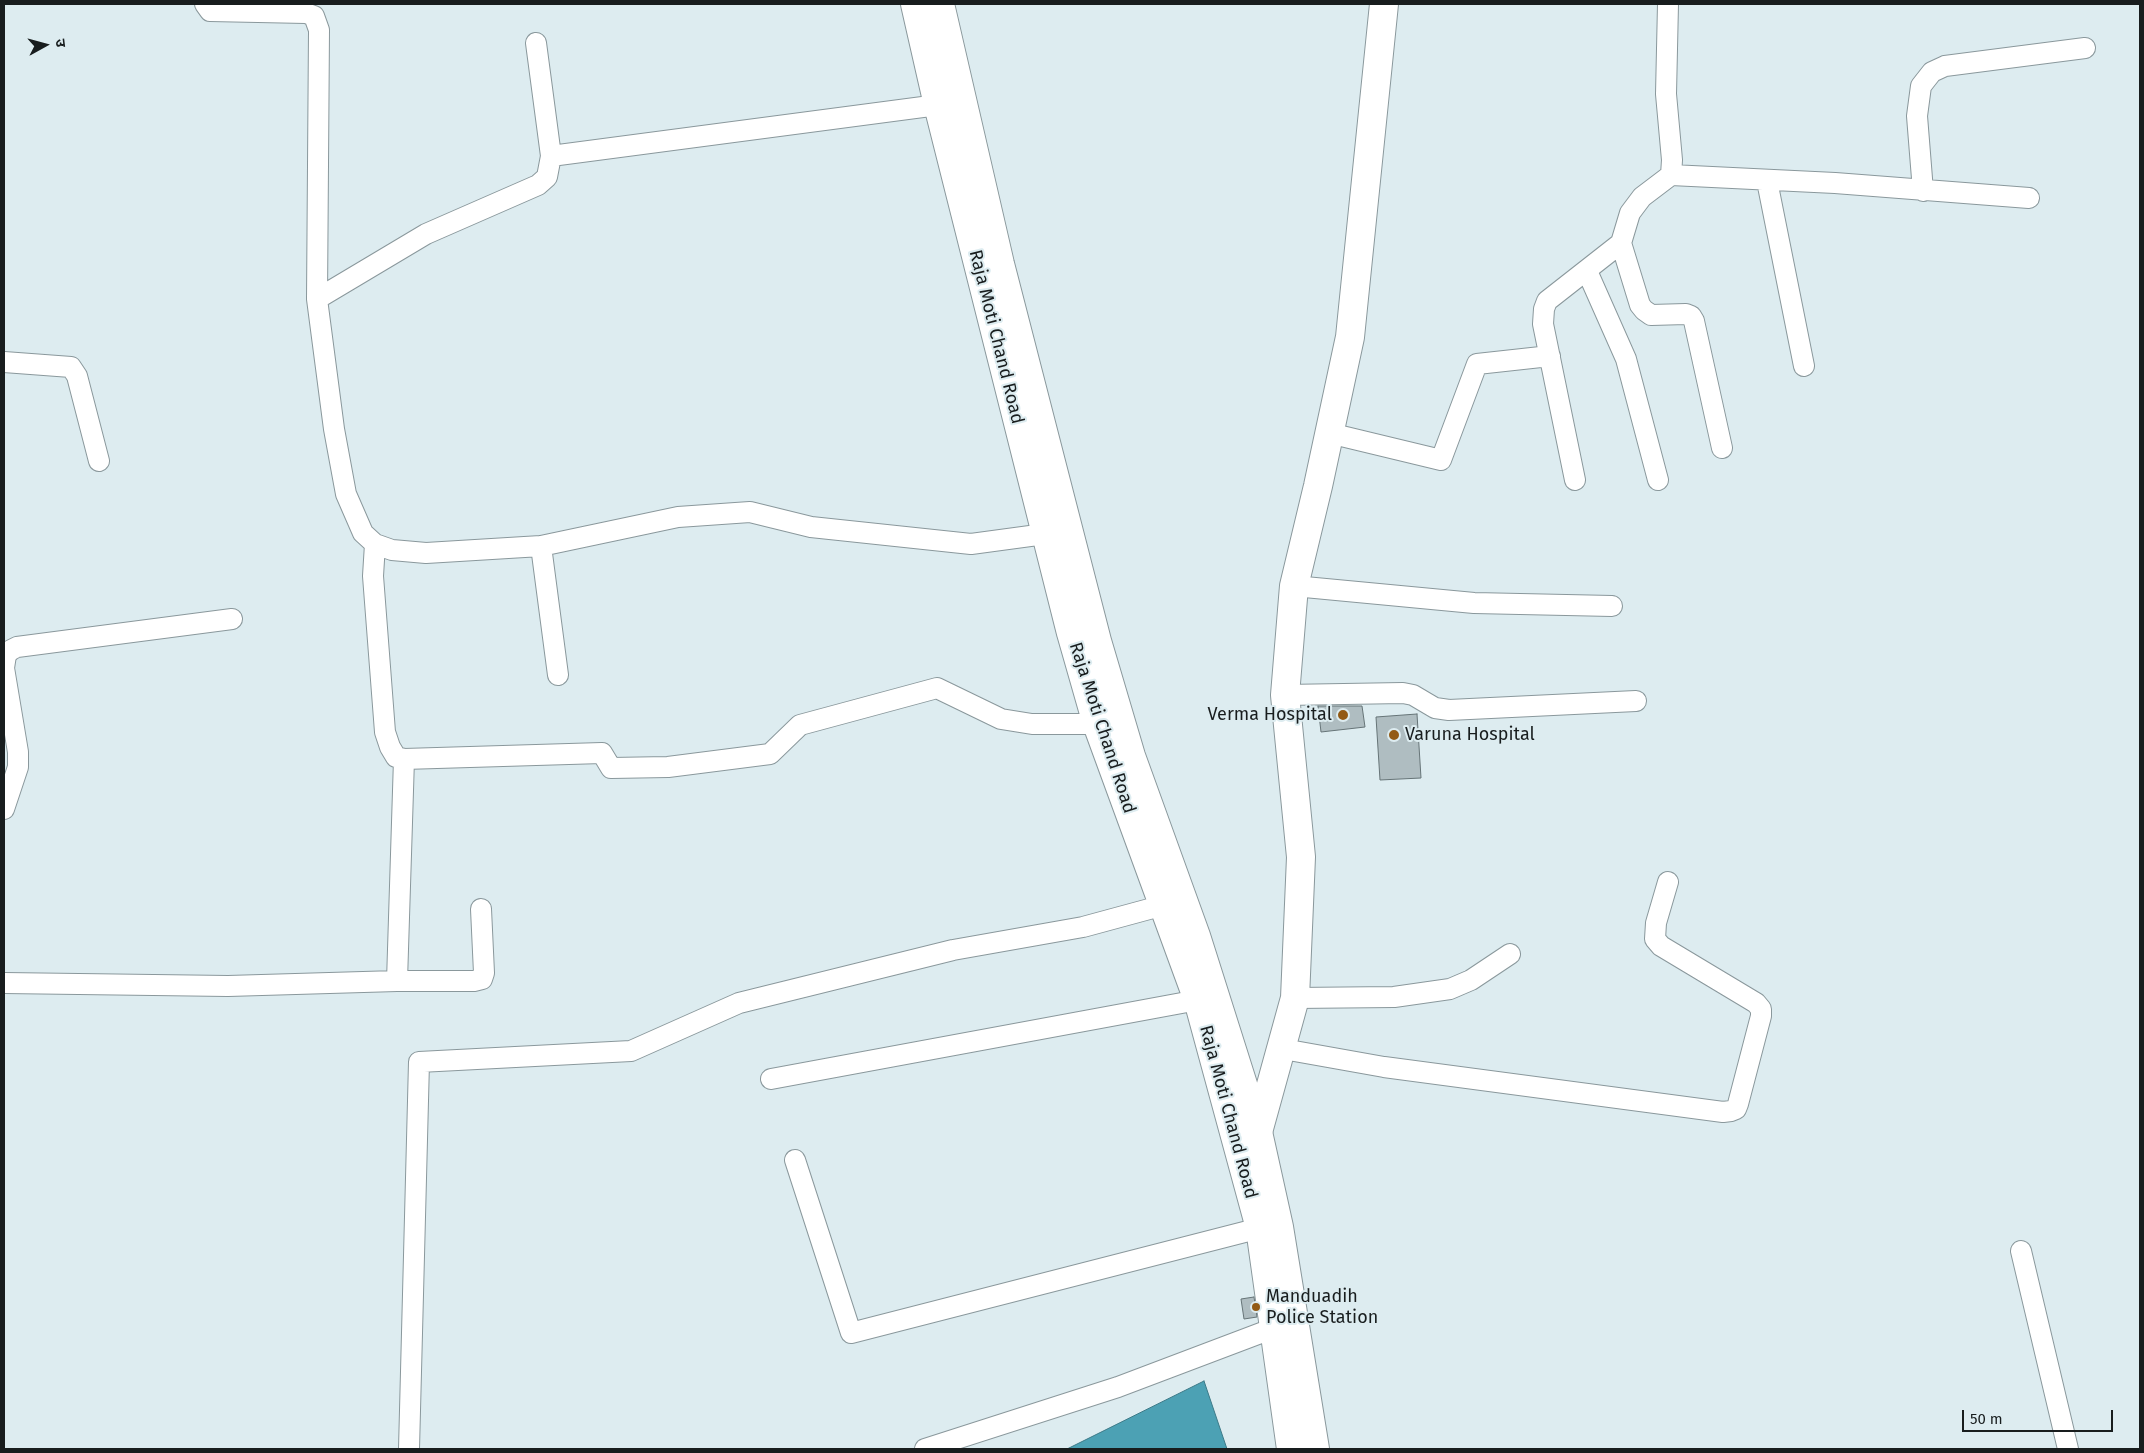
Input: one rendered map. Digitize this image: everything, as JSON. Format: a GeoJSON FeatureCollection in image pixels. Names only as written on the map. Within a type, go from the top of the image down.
{"type":"FeatureCollection","features":[{"type":"Feature","properties":{"kind":"main road","name":"Raja Moti Chand Road"},"geometry":{"type":"LineString","coordinates":[[915,4],[938,105],[1044,534],[1097,724],[1198,1000],[1260,1228],[1291,1449]]}},
{"type":"Feature","properties":{"kind":"main road"},"geometry":{"type":"LineString","coordinates":[[940,4],[1000,264],[1097,641],[1131,756],[1196,936],[1258,1132],[1280,1227],[1315,1449]]}},
{"type":"Feature","properties":{"kind":"main road"},"geometry":{"type":"LineString","coordinates":[[1240,1157],[1258,1132],[1283,1048],[1295,998],[1301,857],[1285,696],[1294,586],[1330,433],[1350,337],[1384,4]]}},
{"type":"Feature","properties":{"kind":"street"},"geometry":{"type":"LineString","coordinates":[[205,4],[210,11],[306,13],[314,16],[319,30],[317,299],[334,429],[346,494],[363,533],[375,544],[392,550],[426,553],[541,546],[678,517],[750,512],[811,527],[971,544],[1044,534]]}},
{"type":"Feature","properties":{"kind":"street"},"geometry":{"type":"LineString","coordinates":[[1668,4],[1666,94],[1672,160],[1671,175]]}},
{"type":"Feature","properties":{"kind":"street"},"geometry":{"type":"LineString","coordinates":[[317,299],[426,234],[538,185],[547,177],[551,156],[536,43]]}},
{"type":"Feature","properties":{"kind":"street"},"geometry":{"type":"LineString","coordinates":[[1923,191],[1917,116],[1921,86],[1932,72],[1945,66],[2085,48]]}},
{"type":"Feature","properties":{"kind":"street"},"geometry":{"type":"LineString","coordinates":[[551,156],[938,105]]}},
{"type":"Feature","properties":{"kind":"street"},"geometry":{"type":"LineString","coordinates":[[1722,448],[1694,321],[1691,316],[1686,314],[1651,315],[1640,305],[1622,243],[1630,213],[1642,197],[1671,175],[1835,183],[2029,198]]}},
{"type":"Feature","properties":{"kind":"street"},"geometry":{"type":"LineString","coordinates":[[1767,181],[1804,366]]}},
{"type":"Feature","properties":{"kind":"street"},"geometry":{"type":"LineString","coordinates":[[1575,480],[1543,324],[1544,309],[1547,301],[1622,243]]}},
{"type":"Feature","properties":{"kind":"street"},"geometry":{"type":"LineString","coordinates":[[1587,271],[1626,359],[1658,480]]}},
{"type":"Feature","properties":{"kind":"street"},"geometry":{"type":"LineString","coordinates":[[1330,433],[1441,460],[1477,364],[1550,356]]}},
{"type":"Feature","properties":{"kind":"street"},"geometry":{"type":"LineString","coordinates":[[4,362],[71,367],[77,376],[98,461]]}},
{"type":"Feature","properties":{"kind":"street"},"geometry":{"type":"LineString","coordinates":[[375,544],[374,576],[384,732],[396,757],[404,759],[602,754],[610,768],[668,767],[770,754],[800,725],[937,688],[1001,719],[1032,724],[1097,724]]}},
{"type":"Feature","properties":{"kind":"street"},"geometry":{"type":"LineString","coordinates":[[541,546],[558,675]]}},
{"type":"Feature","properties":{"kind":"street"},"geometry":{"type":"LineString","coordinates":[[1294,586],[1474,603],[1612,606]]}},
{"type":"Feature","properties":{"kind":"street"},"geometry":{"type":"LineString","coordinates":[[4,809],[18,767],[18,752],[4,668],[6,655],[11,650],[16,647],[232,619]]}},
{"type":"Feature","properties":{"kind":"street"},"geometry":{"type":"LineString","coordinates":[[1285,696],[1403,693],[1413,695],[1435,708],[1449,710],[1636,701]]}},
{"type":"Feature","properties":{"kind":"street"},"geometry":{"type":"LineString","coordinates":[[397,981],[404,759]]}},
{"type":"Feature","properties":{"kind":"street"},"geometry":{"type":"LineString","coordinates":[[1283,1048],[1384,1067],[1724,1112],[1736,1109],[1761,1016],[1761,1009],[1756,1003],[1661,946],[1655,939],[1656,923],[1668,882]]}},
{"type":"Feature","properties":{"kind":"street"},"geometry":{"type":"LineString","coordinates":[[409,1449],[419,1062],[631,1051],[739,1003],[953,950],[1083,927],[1164,905]]}},
{"type":"Feature","properties":{"kind":"street"},"geometry":{"type":"LineString","coordinates":[[4,983],[228,986],[397,981],[474,981],[482,979],[484,973],[481,909]]}},
{"type":"Feature","properties":{"kind":"street"},"geometry":{"type":"LineString","coordinates":[[1295,998],[1394,997],[1450,989],[1471,980],[1510,954]]}},
{"type":"Feature","properties":{"kind":"street"},"geometry":{"type":"LineString","coordinates":[[771,1079],[1198,1000]]}},
{"type":"Feature","properties":{"kind":"street"},"geometry":{"type":"LineString","coordinates":[[795,1160],[851,1333],[1260,1228]]}},
{"type":"Feature","properties":{"kind":"street"},"geometry":{"type":"LineString","coordinates":[[2020,1251],[2068,1449]]}},
{"type":"Feature","properties":{"kind":"street"},"geometry":{"type":"LineString","coordinates":[[925,1449],[1118,1387],[1274,1328]]}},
{"type":"Feature","properties":{"kind":"water"},"geometry":{"type":"Polygon","coordinates":[[[1204,1381],[1227,1449],[1067,1449],[1204,1381]]]}},
{"type":"Feature","properties":{"kind":"building"},"geometry":{"type":"Polygon","coordinates":[[[1318,706],[1362,706],[1365,727],[1321,732],[1318,706]]]}},
{"type":"Feature","properties":{"kind":"building"},"geometry":{"type":"Polygon","coordinates":[[[1417,714],[1421,778],[1380,780],[1376,717],[1417,714]]]}},
{"type":"Feature","properties":{"kind":"building"},"geometry":{"type":"Polygon","coordinates":[[[1254,1297],[1257,1317],[1244,1319],[1241,1299],[1254,1297]]]}},
{"type":"Feature","properties":{"kind":"place","name":"Verma Hospital"},"geometry":{"type":"Point","coordinates":[1343,715]}},
{"type":"Feature","properties":{"kind":"place","name":"Varuna Hospital"},"geometry":{"type":"Point","coordinates":[1394,735]}},
{"type":"Feature","properties":{"kind":"place","name":"Manduadih Police Station"},"geometry":{"type":"Point","coordinates":[1256,1307]}}]}
